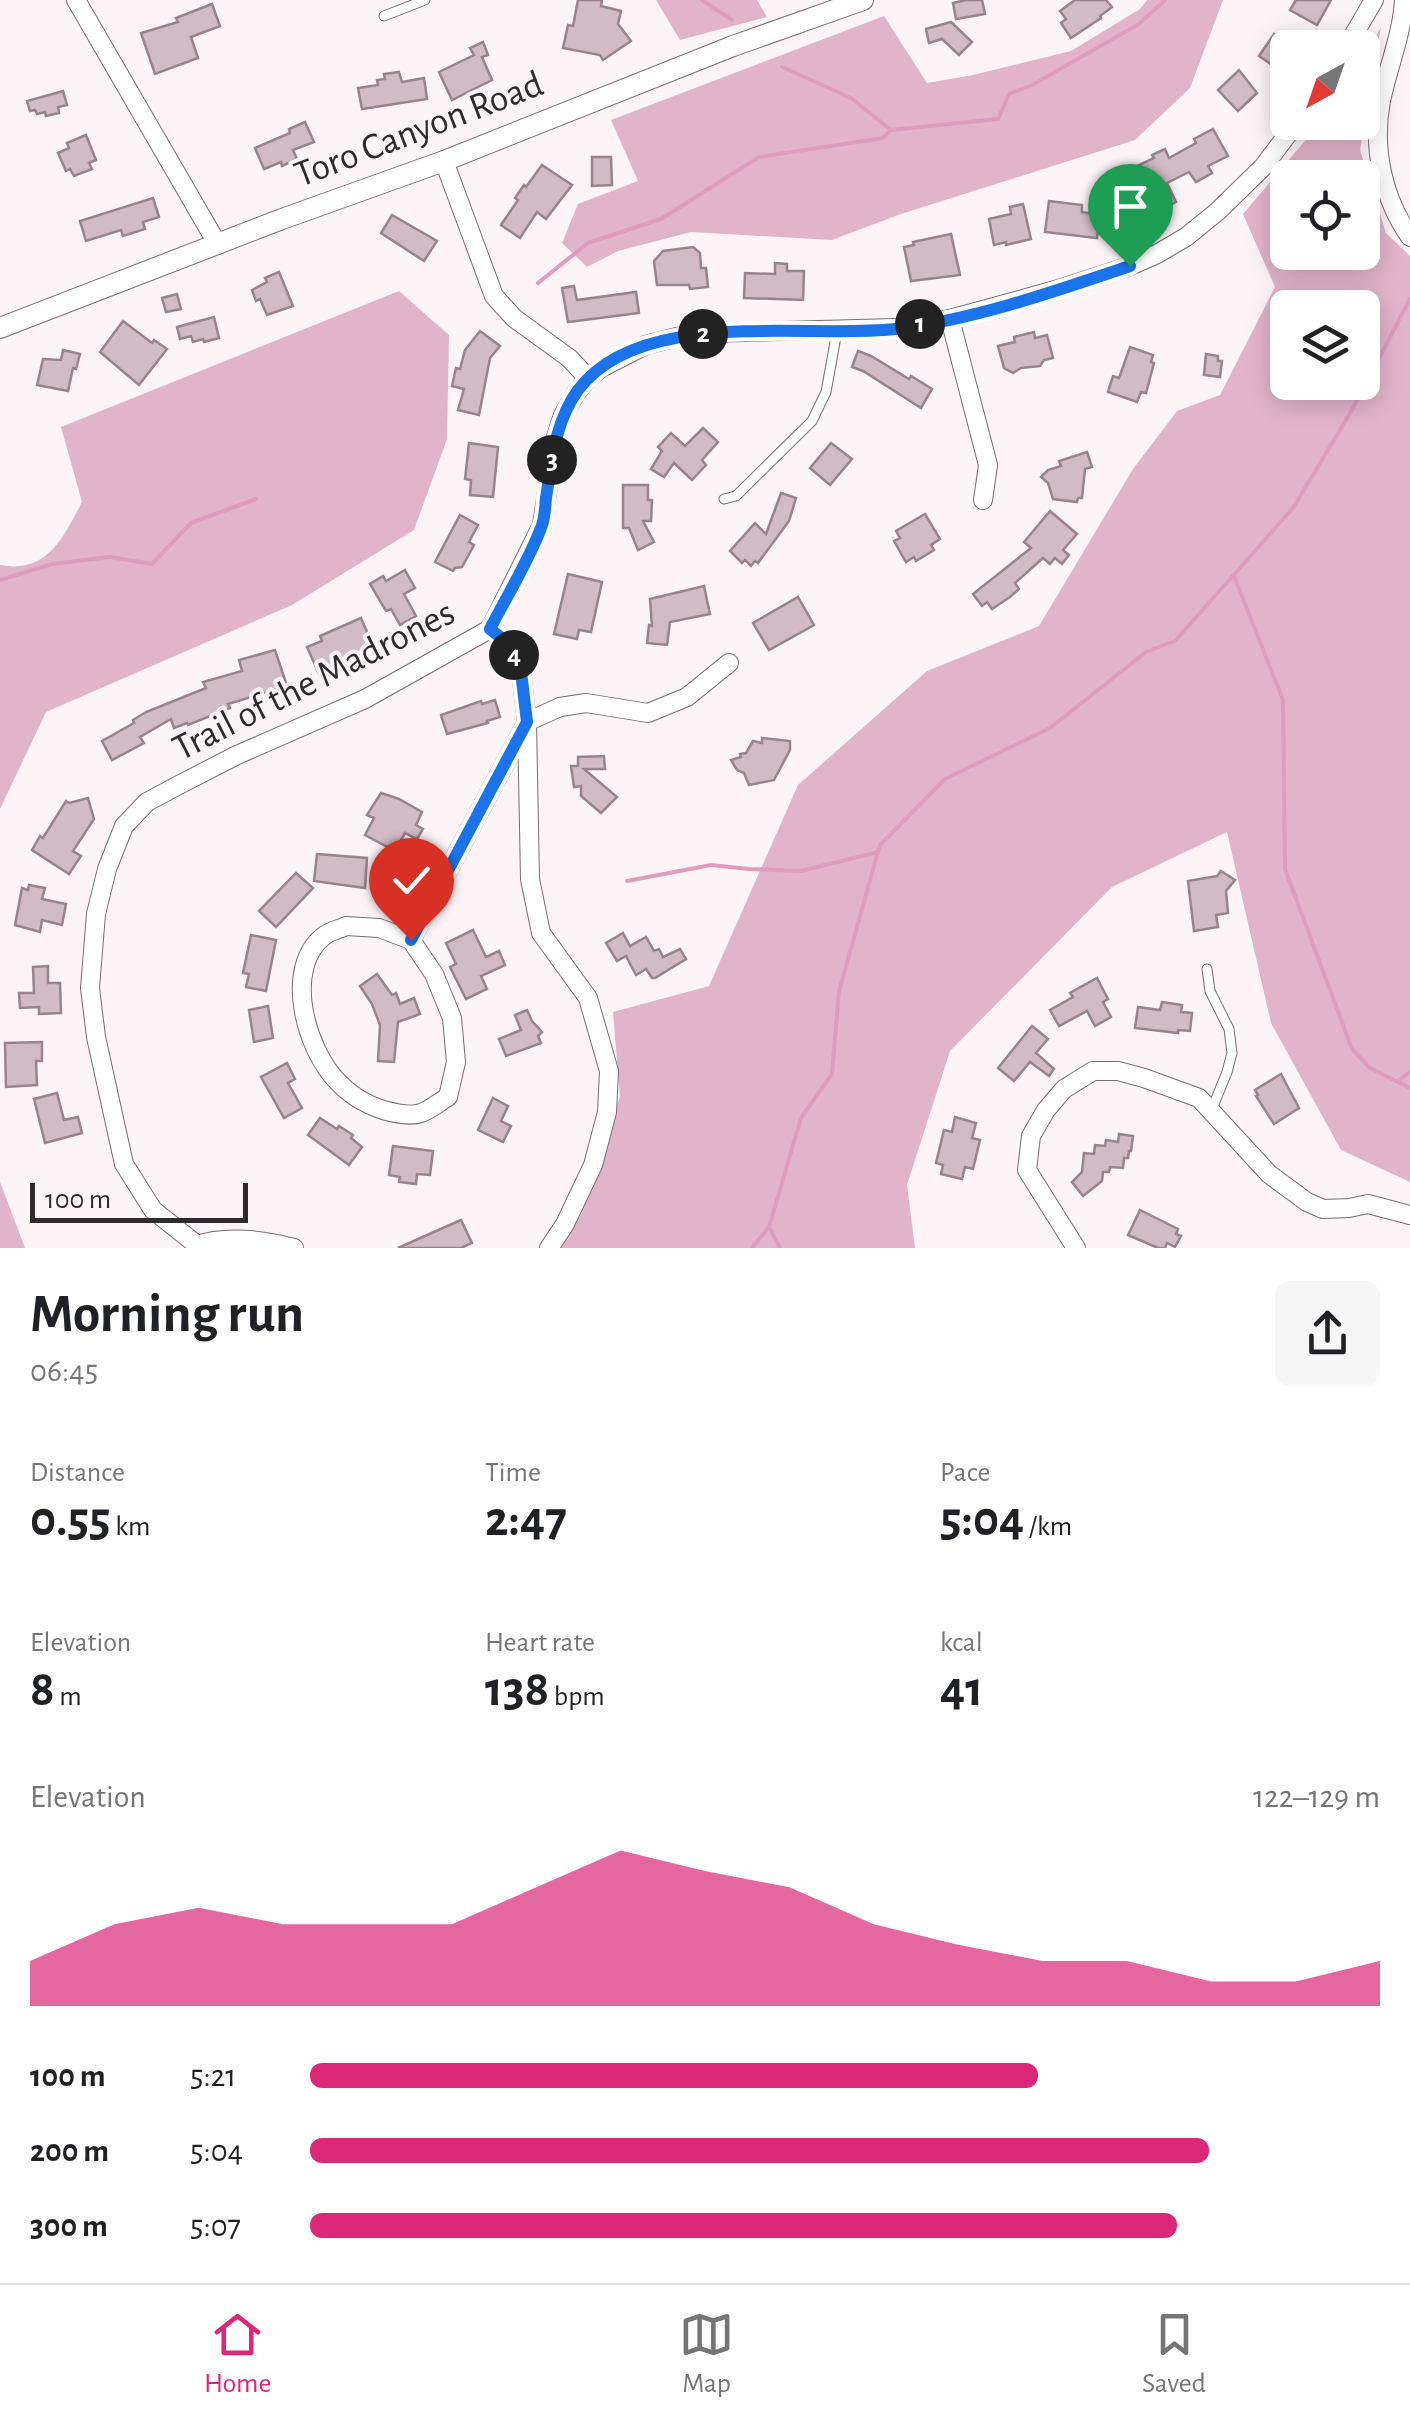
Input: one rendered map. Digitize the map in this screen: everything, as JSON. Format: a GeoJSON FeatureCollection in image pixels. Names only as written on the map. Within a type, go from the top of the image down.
{"type":"FeatureCollection","features":[{"type":"Feature","properties":{"kind":"street"},"geometry":{"type":"LineString","coordinates":[[76,0],[218,245]]}},
{"type":"Feature","properties":{"kind":"street","name":"Toro Canyon Road"},"geometry":{"type":"LineString","coordinates":[[0,328],[444,161],[733,46],[863,0]]}},
{"type":"Feature","properties":{"kind":"street"},"geometry":{"type":"LineString","coordinates":[[1356,30],[1374,0]]}},
{"type":"Feature","properties":{"kind":"street"},"geometry":{"type":"LineString","coordinates":[[1404,0],[1378,131],[1380,161],[1391,206],[1410,237]]}},
{"type":"Feature","properties":{"kind":"street","name":"Trail of the Madrones"},"geometry":{"type":"LineString","coordinates":[[199,1247],[153,1210],[124,1164],[96,1037],[90,988],[96,914],[107,869],[124,826],[147,802],[235,756],[365,699],[490,629],[542,525],[555,440],[563,415],[588,378],[620,357],[646,345],[709,333],[896,328],[1059,290],[1157,254],[1186,237],[1263,167],[1283,140]]}},
{"type":"Feature","properties":{"kind":"street"},"geometry":{"type":"LineString","coordinates":[[444,161],[494,296],[514,318],[588,378]]}},
{"type":"Feature","properties":{"kind":"street"},"geometry":{"type":"LineString","coordinates":[[950,318],[988,465],[983,500]]}},
{"type":"Feature","properties":{"kind":"street"},"geometry":{"type":"LineString","coordinates":[[490,629],[509,644],[521,672],[527,722],[530,879],[542,932],[588,998],[609,1071],[607,1112],[593,1165],[566,1224],[549,1248]]}},
{"type":"Feature","properties":{"kind":"street"},"geometry":{"type":"LineString","coordinates":[[411,940],[527,722],[560,707],[586,703],[648,713],[687,697],[729,663]]}},
{"type":"Feature","properties":{"kind":"street"},"geometry":{"type":"LineString","coordinates":[[346,926],[380,928],[411,940],[434,974],[452,1018],[456,1062],[448,1097],[419,1114],[394,1114],[363,1103],[335,1080],[316,1048],[304,1012],[302,970],[325,935],[346,926]]}},
{"type":"Feature","properties":{"kind":"street"},"geometry":{"type":"LineString","coordinates":[[1076,1248],[1027,1170],[1031,1136],[1046,1110],[1064,1089],[1093,1071],[1118,1071],[1198,1098],[1269,1174],[1307,1202],[1324,1209],[1368,1204],[1410,1215]]}},
{"type":"Feature","properties":{"kind":"street"},"geometry":{"type":"LineString","coordinates":[[199,1247],[213,1240],[294,1248]]}},
{"type":"Feature","properties":{"kind":"lane"},"geometry":{"type":"LineString","coordinates":[[384,16],[425,0]]}},
{"type":"Feature","properties":{"kind":"lane"},"geometry":{"type":"LineString","coordinates":[[724,500],[736,496],[812,420],[826,392],[838,331]]}},
{"type":"Feature","properties":{"kind":"lane"},"geometry":{"type":"LineString","coordinates":[[1207,969],[1210,990],[1229,1029],[1232,1053],[1211,1112]]}},
{"type":"Feature","properties":{"kind":"shaded area"},"geometry":{"type":"Polygon","coordinates":[[[656,0],[757,0],[767,17],[680,40],[656,0]]]}},
{"type":"Feature","properties":{"kind":"shaded area"},"geometry":{"type":"Polygon","coordinates":[[[1147,0],[1223,0],[1190,88],[1135,140],[901,214],[832,240],[691,232],[618,251],[587,267],[562,243],[578,204],[638,181],[611,120],[884,16],[927,83],[1071,51],[1140,9],[1147,0]]]}},
{"type":"Feature","properties":{"kind":"shaded area"},"geometry":{"type":"Polygon","coordinates":[[[1306,140],[1362,140],[1363,160],[1289,160],[1306,140]]]}},
{"type":"Feature","properties":{"kind":"shaded area"},"geometry":{"type":"Polygon","coordinates":[[[1270,182],[1270,270],[1380,270],[1380,214],[1386,233],[1410,256],[1410,1182],[1341,1150],[1271,1023],[1227,832],[1112,887],[950,1051],[907,1185],[915,1248],[558,1248],[582,1213],[620,1096],[613,1012],[709,986],[798,785],[927,671],[1039,626],[1133,469],[1177,411],[1220,395],[1270,297],[1270,400],[1380,400],[1380,290],[1273,290],[1243,214],[1270,182]]]}},
{"type":"Feature","properties":{"kind":"shaded area"},"geometry":{"type":"Polygon","coordinates":[[[399,291],[449,335],[447,439],[414,530],[292,605],[46,712],[0,809],[0,565],[30,564],[42,559],[60,540],[82,502],[61,427],[399,291]]]}},
{"type":"Feature","properties":{"kind":"shaded area"},"geometry":{"type":"Polygon","coordinates":[[[0,1182],[25,1248],[0,1248],[0,1182]]]}},
{"type":"Feature","properties":{"kind":"building"},"geometry":{"type":"Polygon","coordinates":[[[578,0],[602,0],[601,6],[621,11],[618,24],[631,41],[603,60],[600,55],[563,48],[578,0]]]}},
{"type":"Feature","properties":{"kind":"building"},"geometry":{"type":"Polygon","coordinates":[[[982,0],[985,14],[956,19],[953,3],[982,0]]]}},
{"type":"Feature","properties":{"kind":"building"},"geometry":{"type":"Polygon","coordinates":[[[1075,0],[1106,0],[1112,7],[1071,38],[1061,23],[1066,19],[1060,11],[1075,0]]]}},
{"type":"Feature","properties":{"kind":"building"},"geometry":{"type":"Polygon","coordinates":[[[1296,0],[1331,0],[1317,25],[1290,10],[1296,0]]]}},
{"type":"Feature","properties":{"kind":"building"},"geometry":{"type":"Polygon","coordinates":[[[212,4],[220,26],[191,37],[198,58],[155,74],[141,33],[178,22],[176,18],[212,4]]]}},
{"type":"Feature","properties":{"kind":"building"},"geometry":{"type":"Polygon","coordinates":[[[951,22],[972,42],[959,55],[942,39],[929,43],[926,29],[951,22]]]}},
{"type":"Feature","properties":{"kind":"building"},"geometry":{"type":"Polygon","coordinates":[[[1270,40],[1270,64],[1259,56],[1270,40]]]}},
{"type":"Feature","properties":{"kind":"building"},"geometry":{"type":"Polygon","coordinates":[[[483,42],[488,55],[482,57],[492,80],[452,100],[439,72],[474,55],[470,48],[483,42]]]}},
{"type":"Feature","properties":{"kind":"building"},"geometry":{"type":"Polygon","coordinates":[[[1239,70],[1257,93],[1238,111],[1218,90],[1239,70]]]}},
{"type":"Feature","properties":{"kind":"building"},"geometry":{"type":"Polygon","coordinates":[[[399,72],[402,82],[424,78],[427,99],[362,109],[358,88],[378,85],[377,80],[385,79],[384,74],[399,72]]]}},
{"type":"Feature","properties":{"kind":"building"},"geometry":{"type":"Polygon","coordinates":[[[63,91],[67,105],[58,107],[59,113],[46,116],[45,112],[30,111],[27,101],[63,91]]]}},
{"type":"Feature","properties":{"kind":"building"},"geometry":{"type":"Polygon","coordinates":[[[305,122],[314,142],[293,150],[297,159],[264,169],[255,148],[305,122]]]}},
{"type":"Feature","properties":{"kind":"building"},"geometry":{"type":"Polygon","coordinates":[[[1213,129],[1228,156],[1208,166],[1212,173],[1196,182],[1189,172],[1167,183],[1176,202],[1158,211],[1150,194],[1131,203],[1126,198],[1116,176],[1165,149],[1169,158],[1213,129]]]}},
{"type":"Feature","properties":{"kind":"building"},"geometry":{"type":"Polygon","coordinates":[[[86,135],[96,160],[89,163],[92,169],[74,176],[70,169],[66,171],[58,153],[69,148],[67,143],[86,135]]]}},
{"type":"Feature","properties":{"kind":"building"},"geometry":{"type":"Polygon","coordinates":[[[592,157],[611,157],[612,185],[592,186],[592,157]]]}},
{"type":"Feature","properties":{"kind":"building"},"geometry":{"type":"Polygon","coordinates":[[[542,165],[572,185],[546,219],[537,212],[520,238],[501,225],[518,200],[515,198],[542,165]]]}},
{"type":"Feature","properties":{"kind":"building"},"geometry":{"type":"Polygon","coordinates":[[[153,198],[159,217],[143,222],[145,229],[123,236],[121,230],[86,241],[80,221],[153,198]]]}},
{"type":"Feature","properties":{"kind":"building"},"geometry":{"type":"Polygon","coordinates":[[[1049,201],[1082,205],[1082,212],[1100,215],[1097,238],[1045,232],[1049,201]]]}},
{"type":"Feature","properties":{"kind":"building"},"geometry":{"type":"Polygon","coordinates":[[[1023,204],[1031,239],[994,245],[989,219],[1011,214],[1010,207],[1023,204]]]}},
{"type":"Feature","properties":{"kind":"building"},"geometry":{"type":"Polygon","coordinates":[[[392,215],[437,241],[424,261],[381,233],[392,215]]]}},
{"type":"Feature","properties":{"kind":"building"},"geometry":{"type":"Polygon","coordinates":[[[951,234],[960,275],[911,281],[904,247],[951,234]]]}},
{"type":"Feature","properties":{"kind":"building"},"geometry":{"type":"Polygon","coordinates":[[[693,247],[700,253],[701,268],[706,268],[708,287],[657,285],[654,261],[663,251],[693,247]]]}},
{"type":"Feature","properties":{"kind":"building"},"geometry":{"type":"Polygon","coordinates":[[[775,263],[787,264],[787,271],[804,271],[803,300],[744,298],[745,273],[775,274],[775,263]]]}},
{"type":"Feature","properties":{"kind":"building"},"geometry":{"type":"Polygon","coordinates":[[[279,272],[293,306],[267,315],[252,290],[279,272]]]}},
{"type":"Feature","properties":{"kind":"building"},"geometry":{"type":"Polygon","coordinates":[[[574,286],[577,300],[636,292],[639,313],[568,322],[562,288],[574,286]]]}},
{"type":"Feature","properties":{"kind":"building"},"geometry":{"type":"Polygon","coordinates":[[[177,294],[181,309],[166,312],[162,298],[177,294]]]}},
{"type":"Feature","properties":{"kind":"building"},"geometry":{"type":"Polygon","coordinates":[[[214,317],[219,338],[204,342],[193,342],[191,336],[180,339],[177,327],[214,317]]]}},
{"type":"Feature","properties":{"kind":"building"},"geometry":{"type":"Polygon","coordinates":[[[123,321],[167,349],[139,385],[100,352],[123,321]]]}},
{"type":"Feature","properties":{"kind":"building"},"geometry":{"type":"Polygon","coordinates":[[[480,331],[500,346],[490,358],[479,415],[458,410],[464,389],[452,386],[465,350],[480,331]]]}},
{"type":"Feature","properties":{"kind":"building"},"geometry":{"type":"Polygon","coordinates":[[[1034,332],[1035,338],[1047,335],[1053,358],[1013,373],[1004,368],[998,346],[1034,332]]]}},
{"type":"Feature","properties":{"kind":"building"},"geometry":{"type":"Polygon","coordinates":[[[1130,347],[1153,355],[1146,393],[1141,392],[1137,402],[1108,392],[1113,376],[1119,378],[1130,347]]]}},
{"type":"Feature","properties":{"kind":"building"},"geometry":{"type":"Polygon","coordinates":[[[63,350],[80,354],[68,391],[37,385],[43,359],[61,360],[63,350]]]}},
{"type":"Feature","properties":{"kind":"building"},"geometry":{"type":"Polygon","coordinates":[[[858,351],[932,389],[921,408],[852,367],[858,351]]]}},
{"type":"Feature","properties":{"kind":"building"},"geometry":{"type":"Polygon","coordinates":[[[1206,354],[1222,361],[1220,377],[1204,375],[1206,354]]]}},
{"type":"Feature","properties":{"kind":"building"},"geometry":{"type":"Polygon","coordinates":[[[703,428],[718,442],[702,460],[706,465],[692,480],[674,463],[664,477],[651,469],[662,451],[658,447],[671,433],[685,446],[703,428]]]}},
{"type":"Feature","properties":{"kind":"building"},"geometry":{"type":"Polygon","coordinates":[[[469,443],[498,447],[493,497],[470,495],[471,480],[465,479],[469,443]]]}},
{"type":"Feature","properties":{"kind":"building"},"geometry":{"type":"Polygon","coordinates":[[[831,443],[852,459],[830,485],[810,468],[831,443]]]}},
{"type":"Feature","properties":{"kind":"building"},"geometry":{"type":"Polygon","coordinates":[[[1087,452],[1092,467],[1085,469],[1082,498],[1077,502],[1053,499],[1048,483],[1041,477],[1061,466],[1059,461],[1087,452]]]}},
{"type":"Feature","properties":{"kind":"building"},"geometry":{"type":"Polygon","coordinates":[[[623,485],[648,485],[648,500],[652,500],[651,521],[643,521],[654,542],[638,550],[629,528],[623,528],[623,485]]]}},
{"type":"Feature","properties":{"kind":"building"},"geometry":{"type":"Polygon","coordinates":[[[781,493],[796,498],[789,521],[758,563],[742,563],[730,551],[755,523],[766,534],[781,493]]]}},
{"type":"Feature","properties":{"kind":"building"},"geometry":{"type":"Polygon","coordinates":[[[1050,511],[1077,534],[1063,550],[1069,555],[1062,564],[1055,558],[1050,564],[1043,558],[1015,583],[1019,589],[1010,597],[992,609],[987,602],[982,606],[973,594],[1031,548],[1024,542],[1050,511]]]}},
{"type":"Feature","properties":{"kind":"building"},"geometry":{"type":"Polygon","coordinates":[[[925,514],[940,539],[931,545],[934,550],[916,561],[914,557],[906,562],[894,541],[900,538],[896,531],[925,514]]]}},
{"type":"Feature","properties":{"kind":"building"},"geometry":{"type":"Polygon","coordinates":[[[460,515],[478,525],[469,542],[474,545],[462,567],[453,571],[435,562],[460,515]]]}},
{"type":"Feature","properties":{"kind":"building"},"geometry":{"type":"Polygon","coordinates":[[[405,570],[415,588],[404,594],[416,616],[400,625],[391,609],[386,611],[370,584],[383,576],[386,581],[405,570]]]}},
{"type":"Feature","properties":{"kind":"building"},"geometry":{"type":"Polygon","coordinates":[[[568,574],[602,582],[591,632],[579,630],[577,639],[554,634],[568,574]]]}},
{"type":"Feature","properties":{"kind":"building"},"geometry":{"type":"Polygon","coordinates":[[[704,586],[710,614],[670,622],[667,645],[647,643],[649,625],[652,626],[650,599],[704,586]]]}},
{"type":"Feature","properties":{"kind":"building"},"geometry":{"type":"Polygon","coordinates":[[[798,597],[814,625],[769,650],[753,623],[798,597]]]}},
{"type":"Feature","properties":{"kind":"building"},"geometry":{"type":"Polygon","coordinates":[[[361,618],[374,648],[319,674],[307,647],[322,641],[320,636],[361,618]]]}},
{"type":"Feature","properties":{"kind":"building"},"geometry":{"type":"Polygon","coordinates":[[[275,650],[287,686],[228,704],[230,708],[188,725],[174,728],[171,719],[140,737],[144,743],[112,760],[102,741],[134,723],[133,720],[206,688],[203,682],[242,671],[239,660],[275,650]]]}},
{"type":"Feature","properties":{"kind":"building"},"geometry":{"type":"Polygon","coordinates":[[[495,700],[500,717],[447,734],[441,715],[495,700]]]}},
{"type":"Feature","properties":{"kind":"building"},"geometry":{"type":"Polygon","coordinates":[[[762,738],[790,741],[790,750],[774,780],[749,785],[731,760],[746,753],[753,741],[762,743],[762,738]]]}},
{"type":"Feature","properties":{"kind":"building"},"geometry":{"type":"Polygon","coordinates":[[[604,756],[605,769],[584,769],[617,797],[601,813],[581,796],[581,786],[574,787],[571,766],[578,766],[578,757],[604,756]]]}},
{"type":"Feature","properties":{"kind":"building"},"geometry":{"type":"Polygon","coordinates":[[[381,793],[422,812],[416,825],[423,829],[417,839],[405,833],[395,851],[365,835],[374,818],[367,815],[381,793]]]}},
{"type":"Feature","properties":{"kind":"building"},"geometry":{"type":"Polygon","coordinates":[[[88,798],[94,819],[73,851],[81,856],[69,874],[32,850],[66,801],[88,798]]]}},
{"type":"Feature","properties":{"kind":"building"},"geometry":{"type":"Polygon","coordinates":[[[317,854],[367,858],[365,888],[314,881],[317,854]]]}},
{"type":"Feature","properties":{"kind":"building"},"geometry":{"type":"Polygon","coordinates":[[[1221,871],[1235,880],[1226,891],[1228,913],[1216,915],[1218,927],[1194,931],[1188,881],[1217,876],[1221,871]]]}},
{"type":"Feature","properties":{"kind":"building"},"geometry":{"type":"Polygon","coordinates":[[[296,873],[313,888],[276,927],[259,911],[296,873]]]}},
{"type":"Feature","properties":{"kind":"building"},"geometry":{"type":"Polygon","coordinates":[[[29,885],[45,888],[42,899],[66,904],[62,925],[42,920],[40,932],[15,925],[22,888],[28,890],[29,885]]]}},
{"type":"Feature","properties":{"kind":"building"},"geometry":{"type":"Polygon","coordinates":[[[473,930],[486,957],[499,951],[505,965],[481,976],[487,989],[466,999],[450,967],[456,964],[446,943],[473,930]]]}},
{"type":"Feature","properties":{"kind":"building"},"geometry":{"type":"Polygon","coordinates":[[[623,933],[630,946],[646,937],[663,957],[680,949],[686,959],[655,978],[646,969],[636,975],[626,956],[617,961],[606,943],[623,933]]]}},
{"type":"Feature","properties":{"kind":"building"},"geometry":{"type":"Polygon","coordinates":[[[251,935],[276,940],[266,991],[246,987],[249,974],[243,973],[251,935]]]}},
{"type":"Feature","properties":{"kind":"building"},"geometry":{"type":"Polygon","coordinates":[[[48,966],[48,983],[60,983],[61,1013],[39,1014],[39,1007],[20,1008],[19,993],[34,993],[33,967],[48,966]]]}},
{"type":"Feature","properties":{"kind":"building"},"geometry":{"type":"Polygon","coordinates":[[[377,974],[392,995],[396,993],[400,1004],[414,998],[420,1014],[398,1022],[394,1062],[378,1061],[380,1025],[360,986],[377,974]]]}},
{"type":"Feature","properties":{"kind":"building"},"geometry":{"type":"Polygon","coordinates":[[[1097,978],[1108,999],[1103,1002],[1111,1017],[1095,1026],[1087,1011],[1059,1026],[1050,1010],[1097,978]]]}},
{"type":"Feature","properties":{"kind":"building"},"geometry":{"type":"Polygon","coordinates":[[[1162,1002],[1182,1005],[1181,1012],[1192,1013],[1190,1031],[1135,1028],[1138,1007],[1160,1010],[1162,1002]]]}},
{"type":"Feature","properties":{"kind":"building"},"geometry":{"type":"Polygon","coordinates":[[[268,1006],[273,1038],[254,1042],[249,1010],[268,1006]]]}},
{"type":"Feature","properties":{"kind":"building"},"geometry":{"type":"Polygon","coordinates":[[[527,1010],[542,1032],[538,1036],[541,1043],[506,1056],[499,1039],[521,1030],[515,1015],[527,1010]]]}},
{"type":"Feature","properties":{"kind":"building"},"geometry":{"type":"Polygon","coordinates":[[[1032,1026],[1048,1039],[1036,1053],[1054,1069],[1049,1076],[1030,1062],[1014,1081],[998,1068],[1032,1026]]]}},
{"type":"Feature","properties":{"kind":"building"},"geometry":{"type":"Polygon","coordinates":[[[42,1042],[42,1061],[36,1061],[37,1085],[6,1087],[5,1043],[42,1042]]]}},
{"type":"Feature","properties":{"kind":"building"},"geometry":{"type":"Polygon","coordinates":[[[287,1063],[295,1079],[288,1083],[302,1108],[284,1118],[261,1077],[287,1063]]]}},
{"type":"Feature","properties":{"kind":"building"},"geometry":{"type":"Polygon","coordinates":[[[1281,1074],[1299,1108],[1274,1124],[1255,1090],[1281,1074]]]}},
{"type":"Feature","properties":{"kind":"building"},"geometry":{"type":"Polygon","coordinates":[[[57,1093],[64,1120],[78,1117],[82,1133],[45,1143],[34,1099],[57,1093]]]}},
{"type":"Feature","properties":{"kind":"building"},"geometry":{"type":"Polygon","coordinates":[[[493,1098],[508,1106],[501,1121],[511,1126],[503,1142],[478,1130],[493,1098]]]}},
{"type":"Feature","properties":{"kind":"building"},"geometry":{"type":"Polygon","coordinates":[[[955,1117],[976,1123],[972,1138],[980,1140],[973,1169],[965,1167],[962,1179],[941,1174],[943,1165],[936,1163],[944,1130],[952,1132],[955,1117]]]}},
{"type":"Feature","properties":{"kind":"building"},"geometry":{"type":"Polygon","coordinates":[[[320,1118],[353,1135],[351,1138],[362,1147],[349,1165],[308,1135],[320,1118]]]}},
{"type":"Feature","properties":{"kind":"building"},"geometry":{"type":"Polygon","coordinates":[[[1119,1134],[1133,1136],[1123,1168],[1110,1167],[1109,1172],[1103,1172],[1102,1181],[1083,1196],[1072,1182],[1082,1172],[1084,1153],[1094,1154],[1095,1145],[1105,1146],[1106,1140],[1118,1142],[1119,1134]]]}},
{"type":"Feature","properties":{"kind":"building"},"geometry":{"type":"Polygon","coordinates":[[[393,1146],[433,1151],[430,1175],[417,1174],[416,1184],[399,1182],[400,1177],[389,1175],[393,1146]]]}},
{"type":"Feature","properties":{"kind":"building"},"geometry":{"type":"Polygon","coordinates":[[[1140,1210],[1178,1229],[1176,1234],[1181,1236],[1175,1247],[1167,1243],[1165,1248],[1158,1248],[1128,1235],[1140,1210]]]}},
{"type":"Feature","properties":{"kind":"building"},"geometry":{"type":"Polygon","coordinates":[[[461,1220],[472,1243],[461,1248],[398,1248],[461,1220]]]}},
{"type":"Feature","properties":{"kind":"waterway"},"geometry":{"type":"LineString","coordinates":[[702,0],[732,20]]}},
{"type":"Feature","properties":{"kind":"waterway"},"geometry":{"type":"LineString","coordinates":[[782,67],[851,98],[891,130],[998,119],[1009,94],[1139,24],[1165,0]]}},
{"type":"Feature","properties":{"kind":"waterway"},"geometry":{"type":"LineString","coordinates":[[538,283],[588,243],[661,219],[759,157],[883,138],[891,130]]}},
{"type":"Feature","properties":{"kind":"waterway"},"geometry":{"type":"LineString","coordinates":[[752,1248],[769,1227],[801,1118],[832,1074],[839,991],[880,845],[945,779],[1050,728],[1146,652],[1175,641],[1293,508],[1352,410],[1410,299]]}},
{"type":"Feature","properties":{"kind":"waterway"},"geometry":{"type":"LineString","coordinates":[[0,580],[52,564],[110,557],[152,564],[191,523],[256,499]]}},
{"type":"Feature","properties":{"kind":"waterway"},"geometry":{"type":"LineString","coordinates":[[1234,576],[1283,700],[1285,869],[1352,1049],[1370,1068],[1410,1088]]}},
{"type":"Feature","properties":{"kind":"waterway"},"geometry":{"type":"LineString","coordinates":[[627,881],[711,865],[801,871],[878,852]]}},
{"type":"Feature","properties":{"kind":"waterway"},"geometry":{"type":"LineString","coordinates":[[1398,1081],[1410,1072]]}},
{"type":"Feature","properties":{"kind":"waterway"},"geometry":{"type":"LineString","coordinates":[[769,1227],[780,1248]]}},
{"type":"Feature","properties":{"kind":"route"},"geometry":{"type":"LineString","coordinates":[[411,940],[527,722],[521,672],[509,644],[490,629],[542,525],[555,440],[563,415],[588,378],[646,345],[677,337],[896,328],[1059,290],[1130,266]]}}]}
